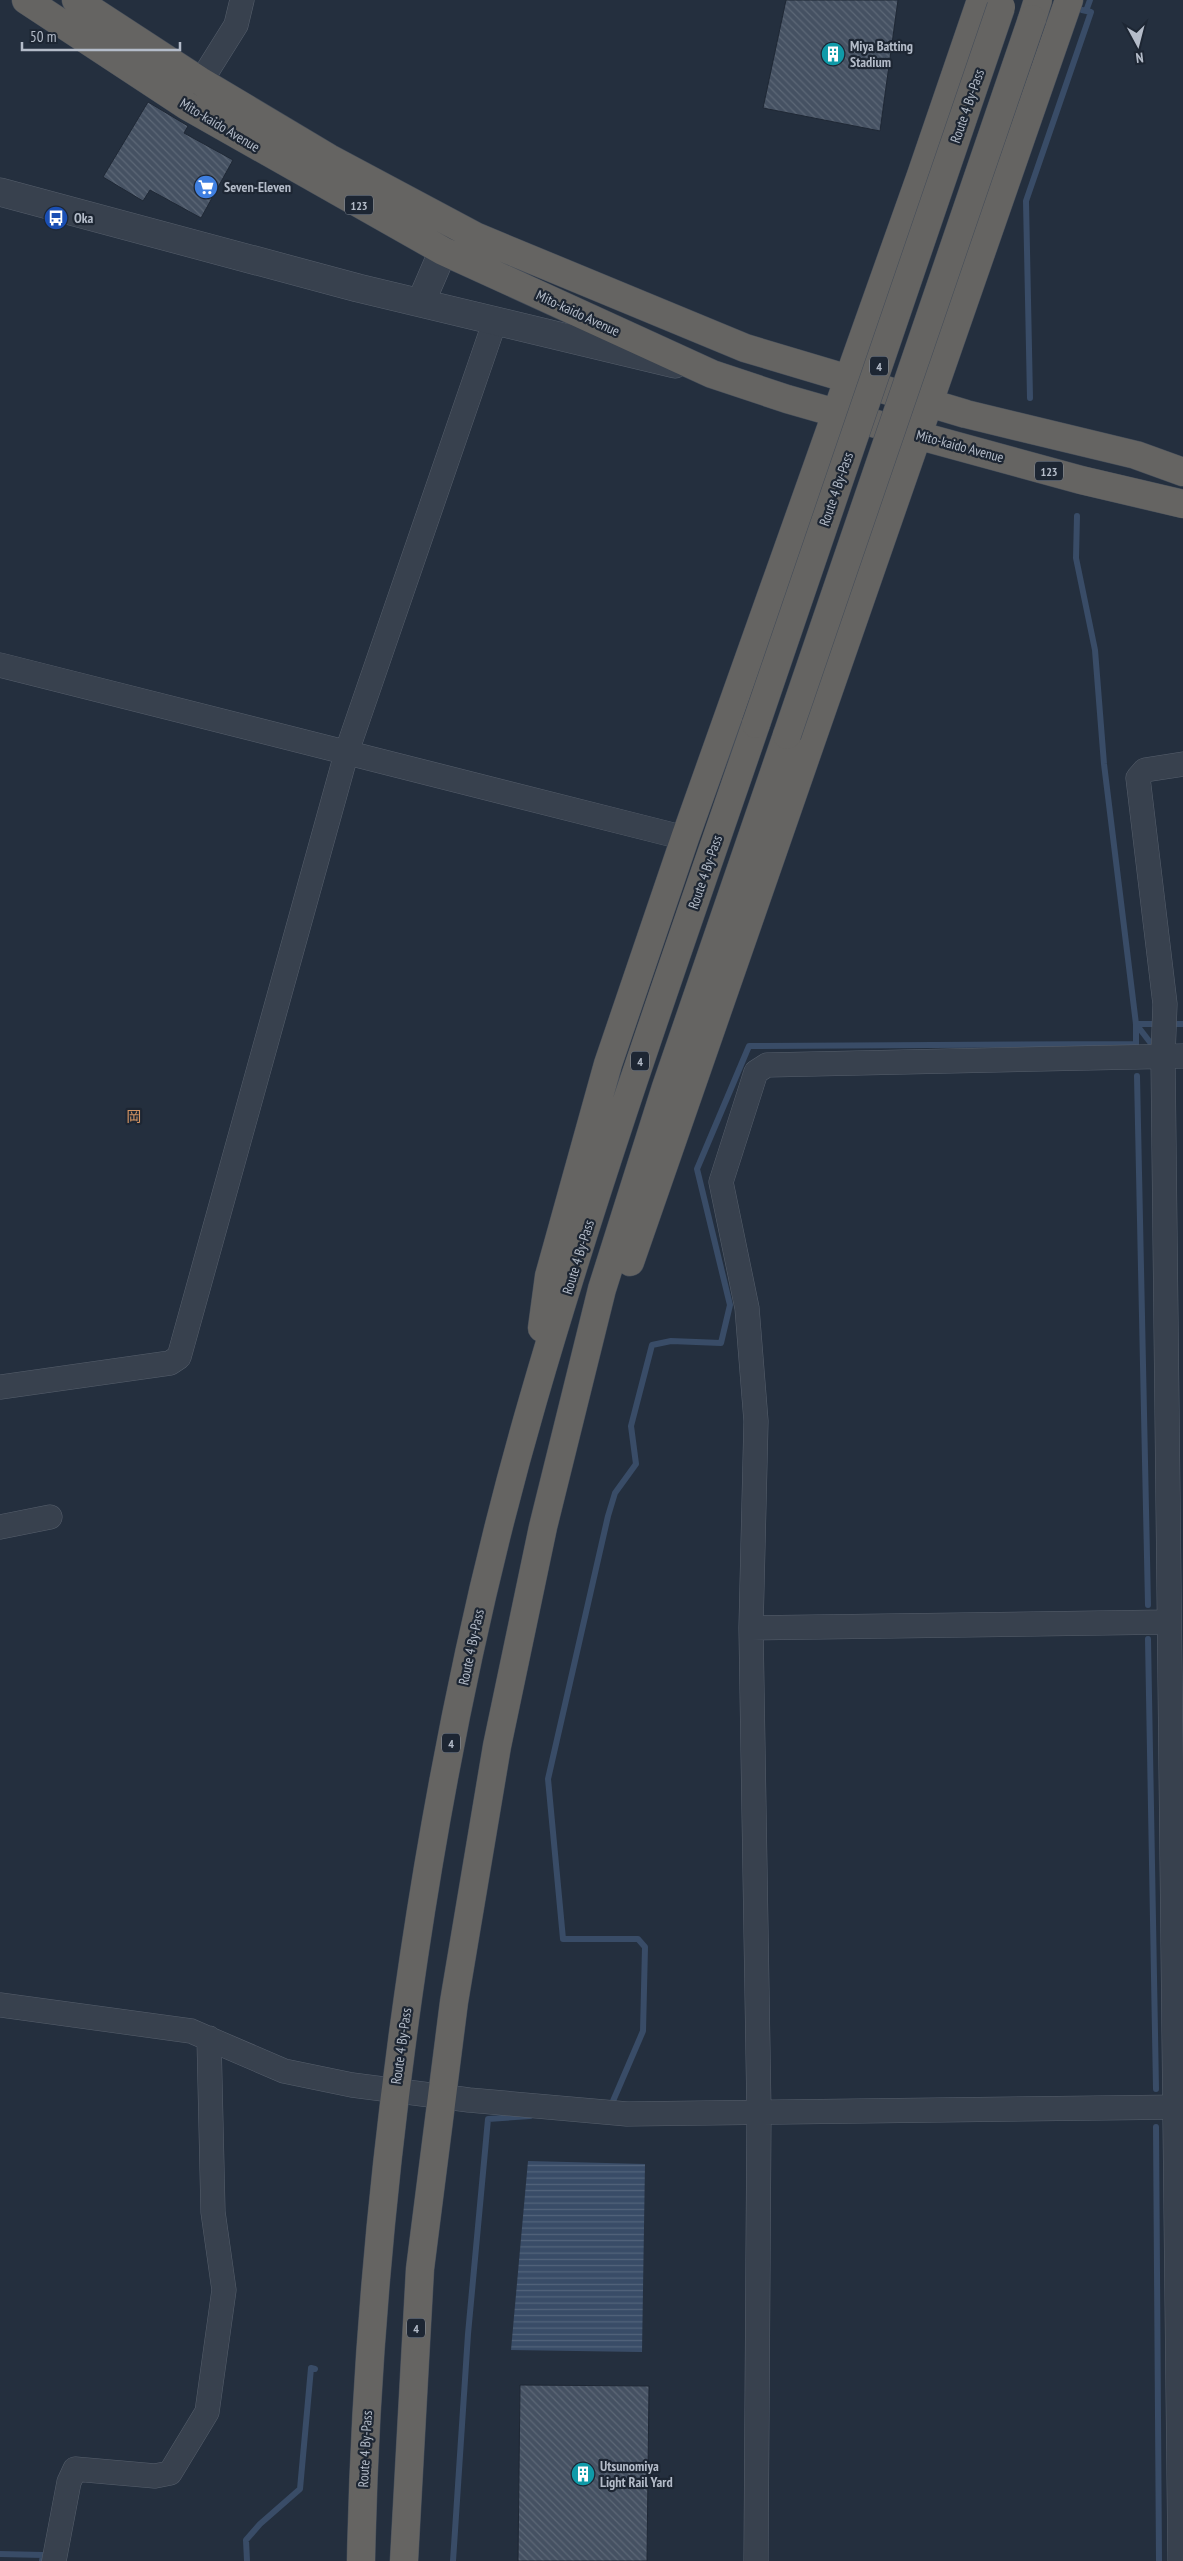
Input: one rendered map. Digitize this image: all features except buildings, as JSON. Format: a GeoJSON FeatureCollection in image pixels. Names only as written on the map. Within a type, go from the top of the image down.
{"type":"FeatureCollection","features":[{"type":"Feature","properties":{"kind":"highway","name":"Mito-kaido Avenue"},"geometry":{"type":"LineString","coordinates":[[26,0],[187,106],[443,251],[712,374],[836,413],[1081,480],[1183,504]]}},
{"type":"Feature","properties":{"kind":"highway","name":"Mito-kaido Avenue"},"geometry":{"type":"LineString","coordinates":[[76,0],[200,81],[329,158],[478,237],[745,348],[928,403],[1136,455],[1183,472]]}},
{"type":"Feature","properties":{"kind":"highway"},"geometry":{"type":"LineString","coordinates":[[573,1410],[620,1288],[916,434],[1069,0]]}},
{"type":"Feature","properties":{"kind":"highway"},"geometry":{"type":"LineString","coordinates":[[533,1401],[549,1276],[608,1064],[685,838],[848,378],[995,2]]}},
{"type":"Feature","properties":{"kind":"highway","name":"Route 4 By-Pass"},"geometry":{"type":"LineString","coordinates":[[362,2561],[363,2460],[376,2268],[394,2090],[428,1866],[453,1732],[487,1577],[533,1401],[635,1076],[756,724],[995,2]]}},
{"type":"Feature","properties":{"kind":"highway","name":"4"},"geometry":{"type":"LineString","coordinates":[[404,2561],[420,2270],[441,2096],[497,1746],[543,1527],[602,1289],[666,1087],[1035,10]]}},
{"type":"Feature","properties":{"kind":"street"},"geometry":{"type":"LineString","coordinates":[[187,106],[200,81],[236,25],[242,0]]}},
{"type":"Feature","properties":{"kind":"street"},"geometry":{"type":"LineString","coordinates":[[0,192],[358,288],[712,374]]}},
{"type":"Feature","properties":{"kind":"street"},"geometry":{"type":"LineString","coordinates":[[421,302],[443,251],[478,237]]}},
{"type":"Feature","properties":{"kind":"street"},"geometry":{"type":"LineString","coordinates":[[0,1388],[170,1362],[179,1357],[347,751],[494,320]]}},
{"type":"Feature","properties":{"kind":"street"},"geometry":{"type":"LineString","coordinates":[[0,665],[347,751],[685,838]]}},
{"type":"Feature","properties":{"kind":"street"},"geometry":{"type":"LineString","coordinates":[[1180,2561],[1179,2107],[1168,1622],[1176,1594],[1173,1057],[1138,778],[1145,770],[1183,764]]}},
{"type":"Feature","properties":{"kind":"street"},"geometry":{"type":"LineString","coordinates":[[756,2561],[759,2113],[751,1628],[756,1421],[747,1308],[721,1182],[756,1072],[767,1065],[1173,1057]]}},
{"type":"Feature","properties":{"kind":"street"},"geometry":{"type":"LineString","coordinates":[[0,1527],[50,1517]]}},
{"type":"Feature","properties":{"kind":"street"},"geometry":{"type":"LineString","coordinates":[[751,1628],[1168,1622]]}},
{"type":"Feature","properties":{"kind":"street"},"geometry":{"type":"LineString","coordinates":[[0,2005],[191,2031],[284,2071],[441,2096],[627,2114],[1179,2107]]}},
{"type":"Feature","properties":{"kind":"street"},"geometry":{"type":"LineString","coordinates":[[54,2561],[69,2482],[74,2469],[154,2476],[170,2473],[207,2412],[224,2290],[213,2212],[209,2038]]}},
{"type":"Feature","properties":{"kind":"water"},"geometry":{"type":"Polygon","coordinates":[[[528,2161],[645,2164],[642,2352],[511,2350],[528,2161]]]}},
{"type":"Feature","properties":{"kind":"waterway"},"geometry":{"type":"LineString","coordinates":[[1086,11],[1090,0]]}},
{"type":"Feature","properties":{"kind":"waterway"},"geometry":{"type":"LineString","coordinates":[[1030,398],[1026,201],[1091,12],[1082,10]]}},
{"type":"Feature","properties":{"kind":"waterway"},"geometry":{"type":"LineString","coordinates":[[1077,516],[1076,558],[1095,650],[1104,764],[1136,1024],[1136,1046]]}},
{"type":"Feature","properties":{"kind":"waterway"},"geometry":{"type":"LineString","coordinates":[[1136,1024],[1156,1050]]}},
{"type":"Feature","properties":{"kind":"waterway"},"geometry":{"type":"LineString","coordinates":[[1136,1024],[1160,1024]]}},
{"type":"Feature","properties":{"kind":"waterway"},"geometry":{"type":"LineString","coordinates":[[1170,1024],[1183,1024]]}},
{"type":"Feature","properties":{"kind":"waterway"},"geometry":{"type":"LineString","coordinates":[[610,2108],[643,2031],[645,1947],[638,1939],[563,1939],[548,1779],[608,1516],[615,1493],[636,1464],[631,1426],[652,1345],[671,1341],[721,1343],[730,1305],[697,1169],[749,1046],[1136,1044]]}},
{"type":"Feature","properties":{"kind":"waterway"},"geometry":{"type":"LineString","coordinates":[[1137,1076],[1148,1605]]}},
{"type":"Feature","properties":{"kind":"waterway"},"geometry":{"type":"LineString","coordinates":[[1148,1639],[1156,2089]]}},
{"type":"Feature","properties":{"kind":"waterway"},"geometry":{"type":"LineString","coordinates":[[453,2561],[468,2334],[488,2119],[530,2116]]}},
{"type":"Feature","properties":{"kind":"waterway"},"geometry":{"type":"LineString","coordinates":[[1156,2127],[1159,2561]]}},
{"type":"Feature","properties":{"kind":"waterway"},"geometry":{"type":"LineString","coordinates":[[247,2561],[246,2540],[260,2524],[300,2489],[311,2368],[315,2369]]}},
{"type":"Feature","properties":{"kind":"waterway"},"geometry":{"type":"LineString","coordinates":[[0,2554],[43,2555],[42,2561]]}},
{"type":"Feature","properties":{"kind":"place","name":"Miya Batting Stadium"},"geometry":{"type":"Point","coordinates":[833,54]}},
{"type":"Feature","properties":{"kind":"place","name":"Seven-Eleven"},"geometry":{"type":"Point","coordinates":[206,187]}},
{"type":"Feature","properties":{"kind":"place","name":"Oka"},"geometry":{"type":"Point","coordinates":[56,218]}},
{"type":"Feature","properties":{"kind":"place","name":"Utsunomiya Light Rail Yard"},"geometry":{"type":"Point","coordinates":[583,2474]}},
{"type":"Feature","properties":{"kind":"district","name":"岡"},"geometry":{"type":"Point","coordinates":[134,1116]}}]}
